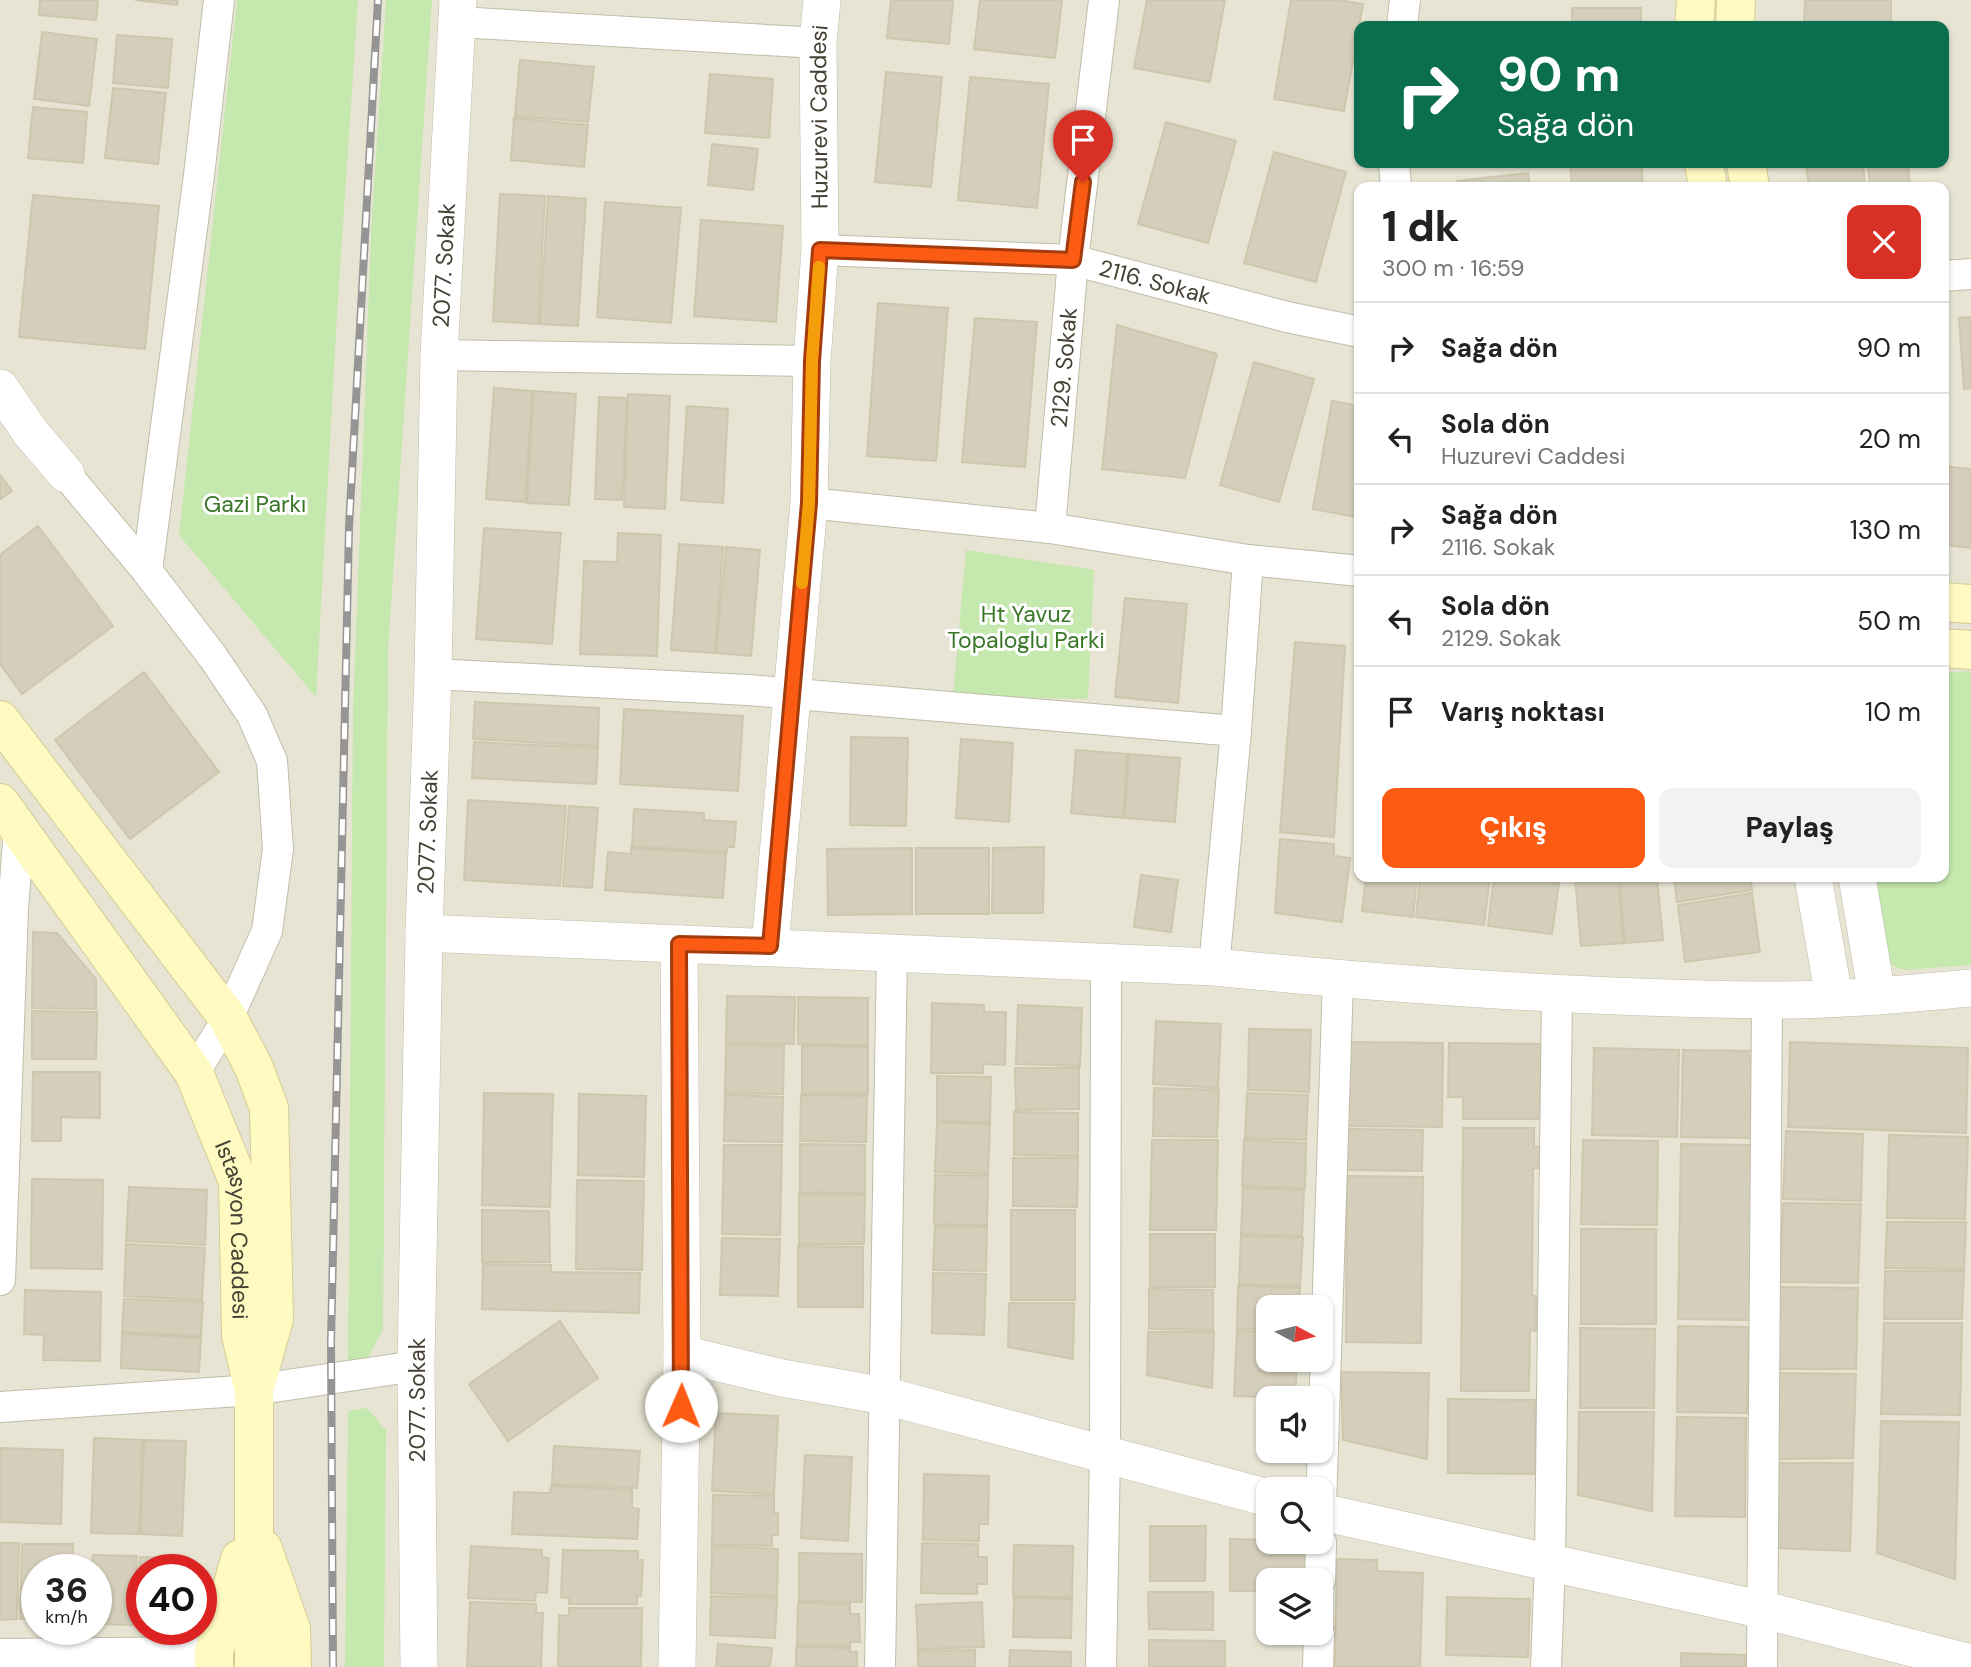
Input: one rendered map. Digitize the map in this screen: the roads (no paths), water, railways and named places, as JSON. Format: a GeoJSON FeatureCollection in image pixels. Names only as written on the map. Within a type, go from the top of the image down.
{"type":"FeatureCollection","features":[{"type":"Feature","properties":{"kind":"main road"},"geometry":{"type":"LineString","coordinates":[[1694,21],[1696,0]]}},
{"type":"Feature","properties":{"kind":"main road"},"geometry":{"type":"LineString","coordinates":[[1735,21],[1736,0]]}},
{"type":"Feature","properties":{"kind":"main road"},"geometry":{"type":"LineString","coordinates":[[1949,602],[1971,604]]}},
{"type":"Feature","properties":{"kind":"main road"},"geometry":{"type":"LineString","coordinates":[[1949,648],[1971,650]]}},
{"type":"Feature","properties":{"kind":"main road"},"geometry":{"type":"LineString","coordinates":[[0,720],[228,1018],[254,1068],[269,1108],[274,1319],[254,1390],[254,1667]]}},
{"type":"Feature","properties":{"kind":"main road","name":"Istasyon Caddesi"},"geometry":{"type":"LineString","coordinates":[[10,816],[194,1073],[238,1181],[241,1335],[254,1390]]}},
{"type":"Feature","properties":{"kind":"main road"},"geometry":{"type":"LineString","coordinates":[[214,1660],[253,1517]]}},
{"type":"Feature","properties":{"kind":"main road"},"geometry":{"type":"LineString","coordinates":[[253,1517],[291,1629],[292,1667]]}},
{"type":"Feature","properties":{"kind":"street"},"geometry":{"type":"LineString","coordinates":[[147,571],[219,0]]}},
{"type":"Feature","properties":{"kind":"street","name":"Huzurevi Caddesi"},"geometry":{"type":"LineString","coordinates":[[770,946],[809,503],[812,361],[820,250],[818,43],[822,0]]}},
{"type":"Feature","properties":{"kind":"street","name":"2129. Sokak"},"geometry":{"type":"LineString","coordinates":[[1050,528],[1073,260],[1104,0]]}},
{"type":"Feature","properties":{"kind":"street"},"geometry":{"type":"LineString","coordinates":[[1403,21],[1405,0]]}},
{"type":"Feature","properties":{"kind":"street"},"geometry":{"type":"LineString","coordinates":[[457,11],[818,43]]}},
{"type":"Feature","properties":{"kind":"street","name":"2077. Sokak"},"geometry":{"type":"LineString","coordinates":[[419,1667],[416,1366],[424,933],[433,674],[439,355],[457,11]]}},
{"type":"Feature","properties":{"kind":"street","name":"2116. Sokak"},"geometry":{"type":"LineString","coordinates":[[820,250],[1073,260],[1287,317],[1354,331]]}},
{"type":"Feature","properties":{"kind":"street"},"geometry":{"type":"LineString","coordinates":[[1949,276],[1971,274]]}},
{"type":"Feature","properties":{"kind":"street"},"geometry":{"type":"LineString","coordinates":[[439,355],[812,361]]}},
{"type":"Feature","properties":{"kind":"street"},"geometry":{"type":"LineString","coordinates":[[0,388],[32,433],[147,571],[213,657],[252,715],[272,761],[278,849],[267,930],[228,1018],[194,1073]]}},
{"type":"Feature","properties":{"kind":"street"},"geometry":{"type":"LineString","coordinates":[[809,503],[1050,528],[1248,560],[1354,570]]}},
{"type":"Feature","properties":{"kind":"street"},"geometry":{"type":"LineString","coordinates":[[1214,967],[1236,731],[1248,560]]}},
{"type":"Feature","properties":{"kind":"street"},"geometry":{"type":"LineString","coordinates":[[433,674],[748,690],[1236,731]]}},
{"type":"Feature","properties":{"kind":"street"},"geometry":{"type":"LineString","coordinates":[[0,1280],[13,910],[10,816]]}},
{"type":"Feature","properties":{"kind":"street"},"geometry":{"type":"LineString","coordinates":[[1814,882],[1834,997]]}},
{"type":"Feature","properties":{"kind":"street"},"geometry":{"type":"LineString","coordinates":[[1858,882],[1877,996]]}},
{"type":"Feature","properties":{"kind":"street"},"geometry":{"type":"LineString","coordinates":[[424,933],[1214,967],[1338,979],[1557,994],[1767,1000],[1877,996],[1971,988]]}},
{"type":"Feature","properties":{"kind":"street"},"geometry":{"type":"LineString","coordinates":[[677,1667],[682,1353],[679,944]]}},
{"type":"Feature","properties":{"kind":"street"},"geometry":{"type":"LineString","coordinates":[[880,1667],[892,953]]}},
{"type":"Feature","properties":{"kind":"street"},"geometry":{"type":"LineString","coordinates":[[1101,1667],[1105,1455],[1106,962]]}},
{"type":"Feature","properties":{"kind":"street"},"geometry":{"type":"LineString","coordinates":[[1322,1477],[1338,979]]}},
{"type":"Feature","properties":{"kind":"street"},"geometry":{"type":"LineString","coordinates":[[1546,1667],[1550,1562],[1557,994]]}},
{"type":"Feature","properties":{"kind":"street"},"geometry":{"type":"LineString","coordinates":[[1762,1667],[1767,1000]]}},
{"type":"Feature","properties":{"kind":"street"},"geometry":{"type":"LineString","coordinates":[[682,1353],[782,1378],[886,1396],[1256,1495]]}},
{"type":"Feature","properties":{"kind":"street"},"geometry":{"type":"LineString","coordinates":[[0,1407],[254,1390],[416,1366]]}},
{"type":"Feature","properties":{"kind":"street"},"geometry":{"type":"LineString","coordinates":[[1333,1512],[1764,1610],[1971,1663]]}},
{"type":"Feature","properties":{"kind":"street"},"geometry":{"type":"LineString","coordinates":[[1318,1667],[1319,1645]]}},
{"type":"Feature","properties":{"kind":"street"},"geometry":{"type":"LineString","coordinates":[[0,1654],[214,1660]]}},
{"type":"Feature","properties":{"kind":"railway"},"geometry":{"type":"LineString","coordinates":[[333,1667],[331,1342],[349,527],[378,0]]}},
{"type":"Feature","properties":{"kind":"park label","name":"Gazi Parkı"},"geometry":{"type":"Point","coordinates":[255,504]}},
{"type":"Feature","properties":{"kind":"park label","name":"Ht Yavuz Topaloglu Parki"},"geometry":{"type":"Point","coordinates":[1026,627]}}]}
